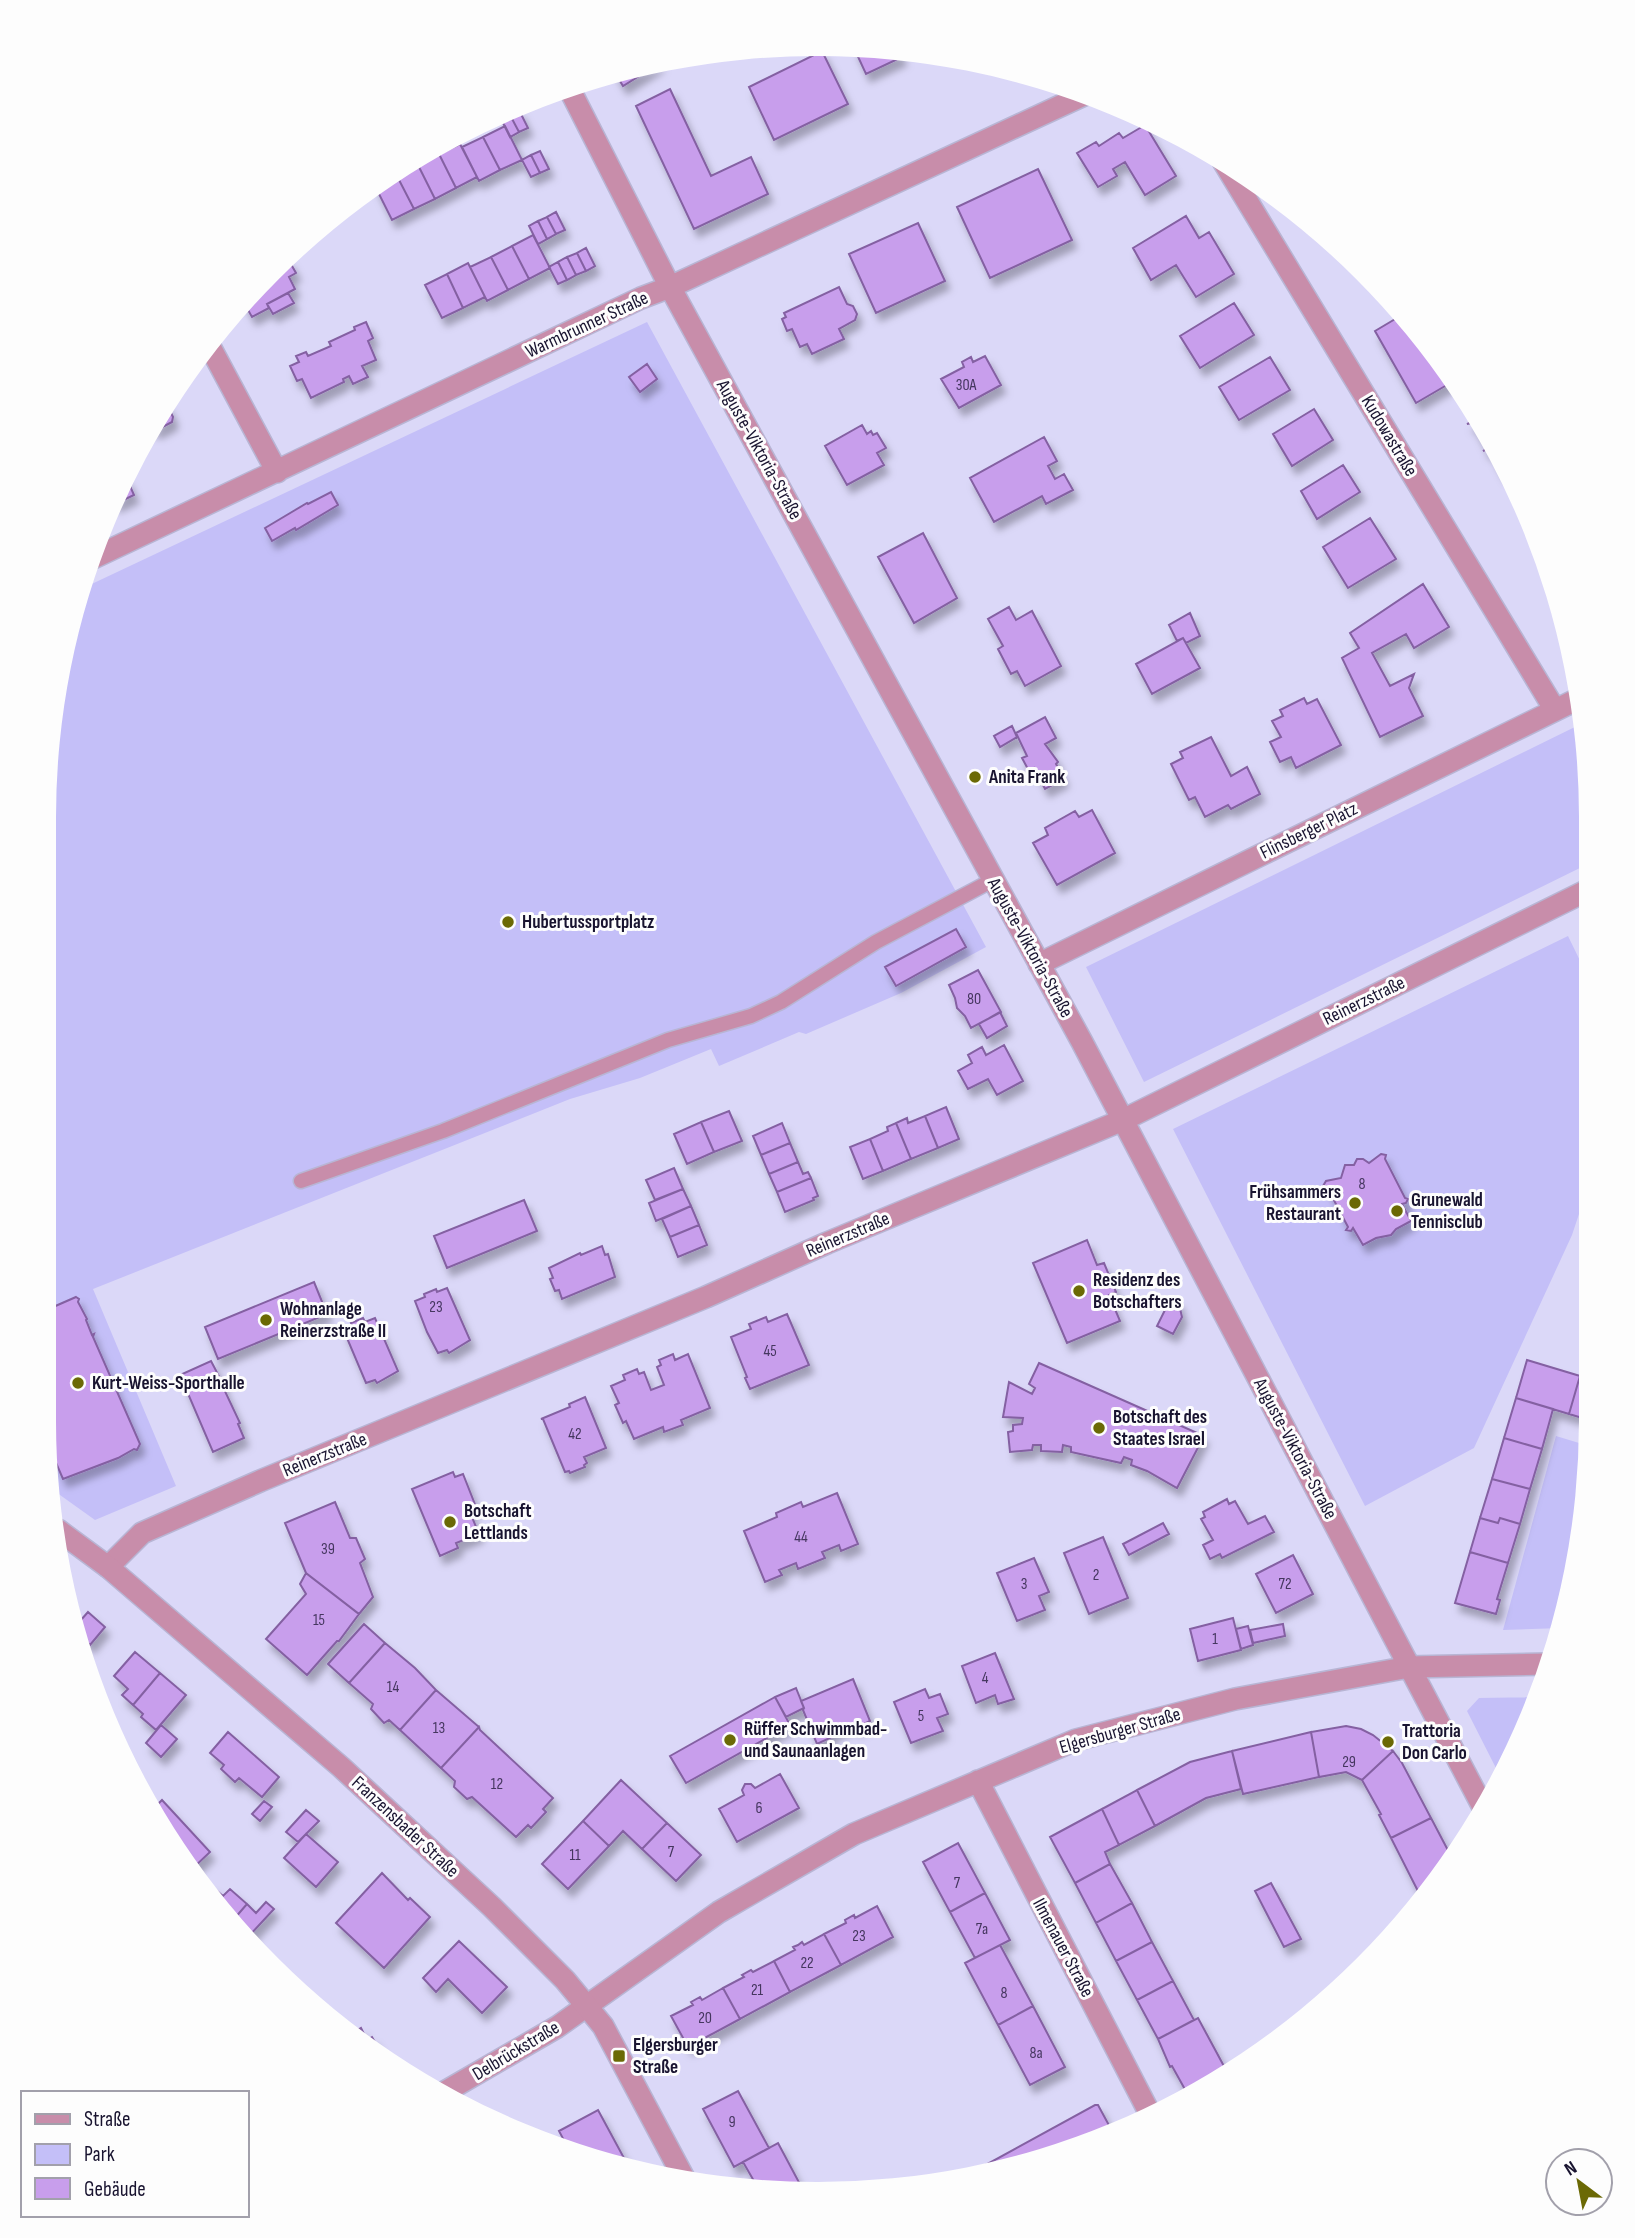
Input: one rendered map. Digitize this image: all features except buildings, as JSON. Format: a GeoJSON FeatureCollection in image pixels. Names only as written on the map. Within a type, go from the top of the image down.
{"type":"FeatureCollection","features":[{"type":"Feature","properties":{"kind":"street","name":"Auguste-Viktoria-Straße"},"geometry":{"type":"LineString","coordinates":[[573,96],[670,287],[1123,1120],[1478,1798]]}},
{"type":"Feature","properties":{"kind":"street","name":"Warmbrunner Straße"},"geometry":{"type":"LineString","coordinates":[[104,553],[641,298],[1073,100]]}},
{"type":"Feature","properties":{"kind":"street","name":"Kudowastraße"},"geometry":{"type":"LineString","coordinates":[[1235,180],[1555,710]]}},
{"type":"Feature","properties":{"kind":"street"},"geometry":{"type":"LineString","coordinates":[[213,354],[277,472]]}},
{"type":"Feature","properties":{"kind":"street","name":"Flinsberger Platz"},"geometry":{"type":"LineString","coordinates":[[1039,964],[1570,703]]}},
{"type":"Feature","properties":{"kind":"street","name":"Reinerzstraße"},"geometry":{"type":"LineString","coordinates":[[108,1567],[142,1533],[260,1481],[706,1297],[840,1237],[1123,1120],[1579,894]]}},
{"type":"Feature","properties":{"kind":"street","name":"Franzensbader Straße"},"geometry":{"type":"LineString","coordinates":[[66,1536],[108,1567],[351,1776],[492,1907],[565,1980],[603,2026],[679,2169]]}},
{"type":"Feature","properties":{"kind":"street","name":"Elgersburger Straße"},"geometry":{"type":"LineString","coordinates":[[588,2006],[719,1912],[854,1834],[1076,1740],[1235,1699],[1409,1667],[1539,1664]]}},
{"type":"Feature","properties":{"kind":"street","name":"Ilmenauer Straße"},"geometry":{"type":"LineString","coordinates":[[978,1781],[1146,2107]]}},
{"type":"Feature","properties":{"kind":"street","name":"Delbrückstraße"},"geometry":{"type":"LineString","coordinates":[[452,2088],[521,2049],[588,2006]]}},
{"type":"Feature","properties":{"kind":"lane"},"geometry":{"type":"LineString","coordinates":[[301,1181],[456,1126],[668,1040],[751,1016],[781,1002],[876,942],[993,880]]}},
{"type":"Feature","properties":{"kind":"green space","name":"Hubertussportplatz"},"geometry":{"type":"Polygon","coordinates":[[[647,322],[986,947],[901,993],[806,1034],[799,1032],[719,1066],[711,1049],[640,1078],[570,1099],[93,1289],[176,1486],[95,1520],[61,1495],[56,1420],[58,768],[71,669],[93,583],[647,322]]]}},
{"type":"Feature","properties":{"kind":"green space"},"geometry":{"type":"Polygon","coordinates":[[[1573,728],[1577,768],[1579,868],[1144,1082],[1086,967],[1573,728]]]}},
{"type":"Feature","properties":{"kind":"green space","name":"Grunewald Tennisclub"},"geometry":{"type":"Polygon","coordinates":[[[1568,936],[1579,959],[1579,1214],[1572,1235],[1474,1448],[1365,1506],[1173,1129],[1568,936]]]}},
{"type":"Feature","properties":{"kind":"green space"},"geometry":{"type":"Polygon","coordinates":[[[1556,1436],[1578,1443],[1572,1520],[1550,1628],[1503,1630],[1556,1436]]]}},
{"type":"Feature","properties":{"kind":"green space"},"geometry":{"type":"Polygon","coordinates":[[[1527,1697],[1495,1766],[1467,1711],[1479,1698],[1527,1697]]]}},
{"type":"Feature","properties":{"kind":"place","name":"Anita Frank"},"geometry":{"type":"Point","coordinates":[975,777]}},
{"type":"Feature","properties":{"kind":"place","name":"Hubertussportplatz"},"geometry":{"type":"Point","coordinates":[508,922]}},
{"type":"Feature","properties":{"kind":"place","name":"Frühsammers Restaurant"},"geometry":{"type":"Point","coordinates":[1355,1203]}},
{"type":"Feature","properties":{"kind":"place","name":"Grunewald Tennisclub"},"geometry":{"type":"Point","coordinates":[1397,1211]}},
{"type":"Feature","properties":{"kind":"place","name":"Residenz des Botschafters"},"geometry":{"type":"Point","coordinates":[1079,1291]}},
{"type":"Feature","properties":{"kind":"place","name":"Wohnanlage Reinerzstraße II"},"geometry":{"type":"Point","coordinates":[266,1320]}},
{"type":"Feature","properties":{"kind":"place","name":"Kurt-Weiss-Sporthalle"},"geometry":{"type":"Point","coordinates":[78,1383]}},
{"type":"Feature","properties":{"kind":"place","name":"Botschaft des Staates Israel"},"geometry":{"type":"Point","coordinates":[1099,1428]}},
{"type":"Feature","properties":{"kind":"place","name":"Botschaft Lettlands"},"geometry":{"type":"Point","coordinates":[450,1522]}},
{"type":"Feature","properties":{"kind":"place","name":"Rüffer Schwimmbad- und Saunaanlagen"},"geometry":{"type":"Point","coordinates":[730,1740]}},
{"type":"Feature","properties":{"kind":"place","name":"Trattoria Don Carlo"},"geometry":{"type":"Point","coordinates":[1388,1742]}},
{"type":"Feature","properties":{"kind":"place","name":"Elgersburger Straße"},"geometry":{"type":"Point","coordinates":[619,2056]}}]}
